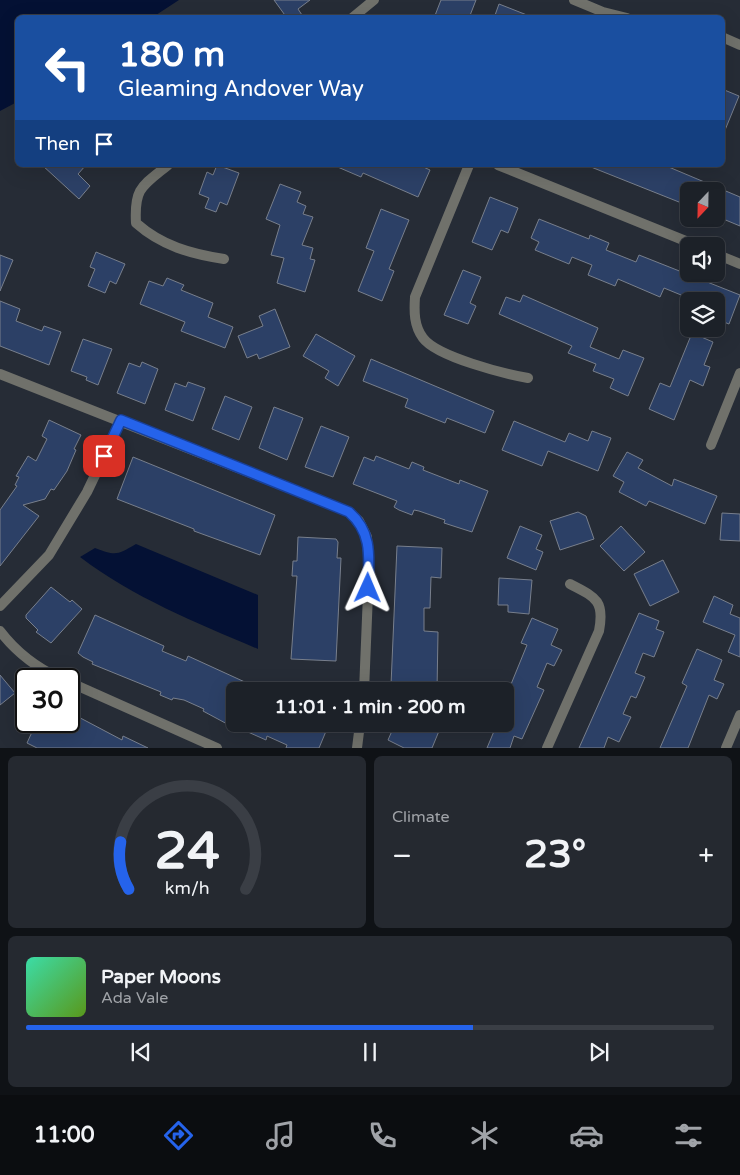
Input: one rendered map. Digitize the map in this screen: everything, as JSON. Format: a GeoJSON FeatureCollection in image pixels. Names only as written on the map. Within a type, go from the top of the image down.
{"type":"FeatureCollection","features":[{"type":"Feature","properties":{"kind":"street"},"geometry":{"type":"LineString","coordinates":[[356,15],[374,0]]}},
{"type":"Feature","properties":{"kind":"street"},"geometry":{"type":"LineString","coordinates":[[574,0],[615,15]]}},
{"type":"Feature","properties":{"kind":"street"},"geometry":{"type":"LineString","coordinates":[[725,38],[740,45]]}},
{"type":"Feature","properties":{"kind":"street"},"geometry":{"type":"LineString","coordinates":[[165,167],[144,184],[135,201],[136,223],[151,237],[190,254],[224,259]]}},
{"type":"Feature","properties":{"kind":"street"},"geometry":{"type":"LineString","coordinates":[[467,167],[416,297],[414,312],[418,329],[425,340],[437,349],[498,373],[528,378]]}},
{"type":"Feature","properties":{"kind":"street"},"geometry":{"type":"LineString","coordinates":[[503,167],[680,239]]}},
{"type":"Feature","properties":{"kind":"street"},"geometry":{"type":"LineString","coordinates":[[725,258],[740,264]]}},
{"type":"Feature","properties":{"kind":"street"},"geometry":{"type":"LineString","coordinates":[[711,444],[740,373]]}},
{"type":"Feature","properties":{"kind":"street"},"geometry":{"type":"LineString","coordinates":[[0,374],[121,420],[349,512],[359,521],[367,537],[369,569],[364,682]]}},
{"type":"Feature","properties":{"kind":"street"},"geometry":{"type":"LineString","coordinates":[[0,606],[49,555],[87,492],[121,420]]}},
{"type":"Feature","properties":{"kind":"street"},"geometry":{"type":"LineString","coordinates":[[547,748],[599,631],[602,619],[601,606],[596,597],[570,584]]}},
{"type":"Feature","properties":{"kind":"street"},"geometry":{"type":"LineString","coordinates":[[0,631],[38,668]]}},
{"type":"Feature","properties":{"kind":"street"},"geometry":{"type":"LineString","coordinates":[[80,687],[217,748]]}},
{"type":"Feature","properties":{"kind":"street"},"geometry":{"type":"LineString","coordinates":[[726,748],[740,715]]}},
{"type":"Feature","properties":{"kind":"street"},"geometry":{"type":"LineString","coordinates":[[357,748],[359,732]]}},
{"type":"Feature","properties":{"kind":"water"},"geometry":{"type":"Polygon","coordinates":[[[0,0],[179,0],[156,15],[15,15],[15,103],[0,111],[0,0]]]}},
{"type":"Feature","properties":{"kind":"water"},"geometry":{"type":"Polygon","coordinates":[[[136,544],[258,595],[258,649],[166,609],[122,585],[80,557],[95,548],[116,553],[136,544]]]}},
{"type":"Feature","properties":{"kind":"building"},"geometry":{"type":"Polygon","coordinates":[[[274,0],[310,0],[298,9],[302,15],[285,15],[274,0]]]}},
{"type":"Feature","properties":{"kind":"building"},"geometry":{"type":"Polygon","coordinates":[[[441,0],[476,0],[470,15],[435,15],[441,0]]]}},
{"type":"Feature","properties":{"kind":"building"},"geometry":{"type":"Polygon","coordinates":[[[499,4],[527,15],[495,15],[499,4]]]}},
{"type":"Feature","properties":{"kind":"building"},"geometry":{"type":"Polygon","coordinates":[[[725,90],[739,96],[725,130],[725,90]]]}},
{"type":"Feature","properties":{"kind":"building"},"geometry":{"type":"Polygon","coordinates":[[[44,167],[84,167],[78,174],[90,186],[79,199],[44,167]]]}},
{"type":"Feature","properties":{"kind":"building"},"geometry":{"type":"Polygon","coordinates":[[[216,167],[222,167],[239,173],[227,205],[220,202],[216,212],[205,208],[209,198],[199,194],[207,172],[213,175],[216,167]]]}},
{"type":"Feature","properties":{"kind":"building"},"geometry":{"type":"Polygon","coordinates":[[[338,167],[423,167],[430,170],[418,197],[363,173],[361,177],[338,167]]]}},
{"type":"Feature","properties":{"kind":"building"},"geometry":{"type":"Polygon","coordinates":[[[591,167],[669,167],[704,182],[680,182],[680,202],[591,167]]]}},
{"type":"Feature","properties":{"kind":"building"},"geometry":{"type":"Polygon","coordinates":[[[280,184],[301,192],[297,202],[306,206],[303,214],[313,217],[302,245],[313,248],[310,259],[315,260],[305,292],[277,283],[284,258],[271,255],[280,225],[266,219],[280,184]]]}},
{"type":"Feature","properties":{"kind":"building"},"geometry":{"type":"Polygon","coordinates":[[[725,191],[740,197],[740,226],[725,220],[725,191]]]}},
{"type":"Feature","properties":{"kind":"building"},"geometry":{"type":"Polygon","coordinates":[[[490,197],[518,208],[508,233],[501,230],[492,250],[472,242],[490,197]]]}},
{"type":"Feature","properties":{"kind":"building"},"geometry":{"type":"Polygon","coordinates":[[[381,209],[409,220],[389,269],[394,271],[382,301],[358,291],[374,251],[366,248],[381,209]]]}},
{"type":"Feature","properties":{"kind":"building"},"geometry":{"type":"Polygon","coordinates":[[[539,219],[589,239],[590,235],[609,243],[606,250],[636,262],[639,255],[680,271],[680,282],[707,282],[740,295],[729,324],[725,322],[725,292],[680,292],[680,295],[664,288],[660,297],[618,279],[615,286],[588,275],[592,265],[572,257],[569,264],[535,250],[539,242],[531,238],[539,219]]]}},
{"type":"Feature","properties":{"kind":"building"},"geometry":{"type":"Polygon","coordinates":[[[96,252],[125,264],[116,284],[110,281],[105,293],[88,286],[95,269],[90,267],[96,252]]]}},
{"type":"Feature","properties":{"kind":"building"},"geometry":{"type":"Polygon","coordinates":[[[0,255],[13,260],[0,291],[0,255]]]}},
{"type":"Feature","properties":{"kind":"building"},"geometry":{"type":"Polygon","coordinates":[[[463,270],[481,277],[470,303],[476,306],[468,324],[444,315],[463,270]]]}},
{"type":"Feature","properties":{"kind":"building"},"geometry":{"type":"Polygon","coordinates":[[[167,278],[184,285],[181,290],[213,303],[208,317],[233,327],[225,348],[181,331],[185,322],[140,304],[149,281],[163,286],[167,278]]]}},
{"type":"Feature","properties":{"kind":"building"},"geometry":{"type":"Polygon","coordinates":[[[523,295],[598,328],[590,347],[619,359],[623,350],[644,358],[628,396],[610,388],[614,379],[593,371],[596,364],[568,353],[572,346],[499,314],[506,297],[520,302],[523,295]]]}},
{"type":"Feature","properties":{"kind":"building"},"geometry":{"type":"Polygon","coordinates":[[[0,301],[20,309],[16,321],[42,331],[44,326],[61,332],[49,365],[0,346],[0,301]]]}},
{"type":"Feature","properties":{"kind":"building"},"geometry":{"type":"Polygon","coordinates":[[[275,309],[290,347],[259,359],[257,354],[247,358],[238,336],[263,326],[259,316],[275,309]]]}},
{"type":"Feature","properties":{"kind":"building"},"geometry":{"type":"Polygon","coordinates":[[[316,334],[355,356],[338,386],[325,378],[329,371],[303,356],[316,334]]]}},
{"type":"Feature","properties":{"kind":"building"},"geometry":{"type":"Polygon","coordinates":[[[690,337],[701,337],[713,342],[704,365],[710,367],[703,386],[690,380],[674,420],[649,409],[660,383],[670,387],[690,337]]]}},
{"type":"Feature","properties":{"kind":"building"},"geometry":{"type":"Polygon","coordinates":[[[83,339],[112,349],[98,385],[86,380],[87,377],[71,371],[83,339]]]}},
{"type":"Feature","properties":{"kind":"building"},"geometry":{"type":"Polygon","coordinates":[[[371,359],[494,411],[485,433],[447,418],[445,423],[405,407],[408,399],[363,381],[371,359]]]}},
{"type":"Feature","properties":{"kind":"building"},"geometry":{"type":"Polygon","coordinates":[[[142,362],[158,369],[145,404],[117,393],[129,363],[140,367],[142,362]]]}},
{"type":"Feature","properties":{"kind":"building"},"geometry":{"type":"Polygon","coordinates":[[[188,382],[205,388],[193,421],[165,410],[175,383],[186,387],[188,382]]]}},
{"type":"Feature","properties":{"kind":"building"},"geometry":{"type":"Polygon","coordinates":[[[225,396],[252,407],[239,440],[212,429],[225,396]]]}},
{"type":"Feature","properties":{"kind":"building"},"geometry":{"type":"Polygon","coordinates":[[[274,407],[303,418],[287,460],[259,448],[274,407]]]}},
{"type":"Feature","properties":{"kind":"building"},"geometry":{"type":"Polygon","coordinates":[[[49,420],[81,435],[74,449],[76,450],[67,471],[54,490],[51,489],[45,499],[23,505],[39,516],[0,566],[0,510],[17,486],[15,485],[19,477],[16,476],[28,456],[36,461],[47,439],[42,436],[49,420]]]}},
{"type":"Feature","properties":{"kind":"building"},"geometry":{"type":"Polygon","coordinates":[[[514,421],[565,442],[569,433],[588,441],[592,431],[611,438],[598,471],[548,451],[542,466],[502,450],[514,421]]]}},
{"type":"Feature","properties":{"kind":"building"},"geometry":{"type":"Polygon","coordinates":[[[321,426],[349,437],[333,477],[305,467],[321,426]]]}},
{"type":"Feature","properties":{"kind":"building"},"geometry":{"type":"Polygon","coordinates":[[[627,452],[643,460],[638,468],[672,486],[674,479],[717,496],[705,524],[649,501],[646,506],[619,492],[624,482],[613,476],[627,452]]]}},
{"type":"Feature","properties":{"kind":"building"},"geometry":{"type":"Polygon","coordinates":[[[376,456],[409,469],[412,462],[424,467],[423,470],[459,484],[460,480],[488,491],[472,532],[444,523],[445,520],[419,511],[414,510],[412,515],[399,510],[394,507],[397,501],[353,484],[364,457],[374,461],[376,456]]]}},
{"type":"Feature","properties":{"kind":"building"},"geometry":{"type":"Polygon","coordinates":[[[133,457],[275,515],[260,555],[194,531],[194,529],[117,499],[133,457]]]}},
{"type":"Feature","properties":{"kind":"building"},"geometry":{"type":"Polygon","coordinates":[[[578,512],[586,516],[594,539],[560,550],[550,521],[578,512]]]}},
{"type":"Feature","properties":{"kind":"building"},"geometry":{"type":"Polygon","coordinates":[[[722,513],[740,514],[740,541],[720,540],[722,513]]]}},
{"type":"Feature","properties":{"kind":"building"},"geometry":{"type":"Polygon","coordinates":[[[520,526],[542,535],[536,549],[543,552],[536,570],[507,558],[520,526]]]}},
{"type":"Feature","properties":{"kind":"building"},"geometry":{"type":"Polygon","coordinates":[[[621,526],[645,552],[624,571],[600,546],[621,526]]]}},
{"type":"Feature","properties":{"kind":"building"},"geometry":{"type":"Polygon","coordinates":[[[298,537],[336,539],[338,542],[337,558],[341,558],[336,661],[291,659],[297,576],[292,576],[293,561],[297,561],[298,537]]]}},
{"type":"Feature","properties":{"kind":"building"},"geometry":{"type":"Polygon","coordinates":[[[397,546],[442,548],[441,578],[431,577],[430,608],[424,608],[424,631],[438,632],[437,682],[391,682],[397,546]]]}},
{"type":"Feature","properties":{"kind":"building"},"geometry":{"type":"Polygon","coordinates":[[[663,560],[679,592],[650,606],[634,574],[663,560]]]}},
{"type":"Feature","properties":{"kind":"building"},"geometry":{"type":"Polygon","coordinates":[[[499,578],[532,580],[529,614],[508,612],[508,605],[498,605],[499,578]]]}},
{"type":"Feature","properties":{"kind":"building"},"geometry":{"type":"Polygon","coordinates":[[[51,587],[70,602],[72,600],[82,609],[51,643],[36,632],[38,630],[26,618],[26,615],[51,587]]]}},
{"type":"Feature","properties":{"kind":"building"},"geometry":{"type":"Polygon","coordinates":[[[714,596],[733,605],[730,614],[740,618],[740,657],[728,652],[735,635],[703,622],[714,596]]]}},
{"type":"Feature","properties":{"kind":"building"},"geometry":{"type":"Polygon","coordinates":[[[639,613],[659,621],[656,629],[664,632],[654,657],[643,653],[635,673],[645,677],[636,698],[631,696],[623,714],[631,717],[619,742],[608,737],[604,748],[579,748],[639,613]]]}},
{"type":"Feature","properties":{"kind":"building"},"geometry":{"type":"Polygon","coordinates":[[[95,615],[164,646],[162,651],[186,661],[188,656],[245,682],[226,682],[226,723],[203,711],[204,709],[184,700],[173,698],[172,700],[160,695],[161,692],[92,664],[93,662],[78,653],[95,615]]]}},
{"type":"Feature","properties":{"kind":"building"},"geometry":{"type":"Polygon","coordinates":[[[532,618],[558,629],[551,645],[562,650],[554,666],[547,663],[537,687],[544,690],[522,739],[514,736],[510,748],[487,748],[494,732],[514,732],[514,682],[512,682],[527,645],[521,643],[532,618]]]}},
{"type":"Feature","properties":{"kind":"building"},"geometry":{"type":"Polygon","coordinates":[[[697,649],[722,660],[714,680],[724,684],[717,699],[709,695],[688,748],[660,748],[687,686],[682,683],[697,649]]]}},
{"type":"Feature","properties":{"kind":"building"},"geometry":{"type":"Polygon","coordinates":[[[0,675],[15,693],[0,705],[0,675]]]}},
{"type":"Feature","properties":{"kind":"building"},"geometry":{"type":"Polygon","coordinates":[[[80,718],[122,740],[123,736],[148,748],[37,748],[27,743],[32,733],[80,733],[80,718]]]}},
{"type":"Feature","properties":{"kind":"building"},"geometry":{"type":"Polygon","coordinates":[[[248,732],[326,732],[319,748],[286,748],[287,745],[267,736],[266,740],[248,732]]]}},
{"type":"Feature","properties":{"kind":"building"},"geometry":{"type":"Polygon","coordinates":[[[392,732],[439,732],[432,748],[404,748],[388,740],[392,732]]]}},
{"type":"Feature","properties":{"kind":"route"},"geometry":{"type":"LineString","coordinates":[[104,456],[121,420],[349,512],[359,521],[367,537],[368,588]]}}]}
